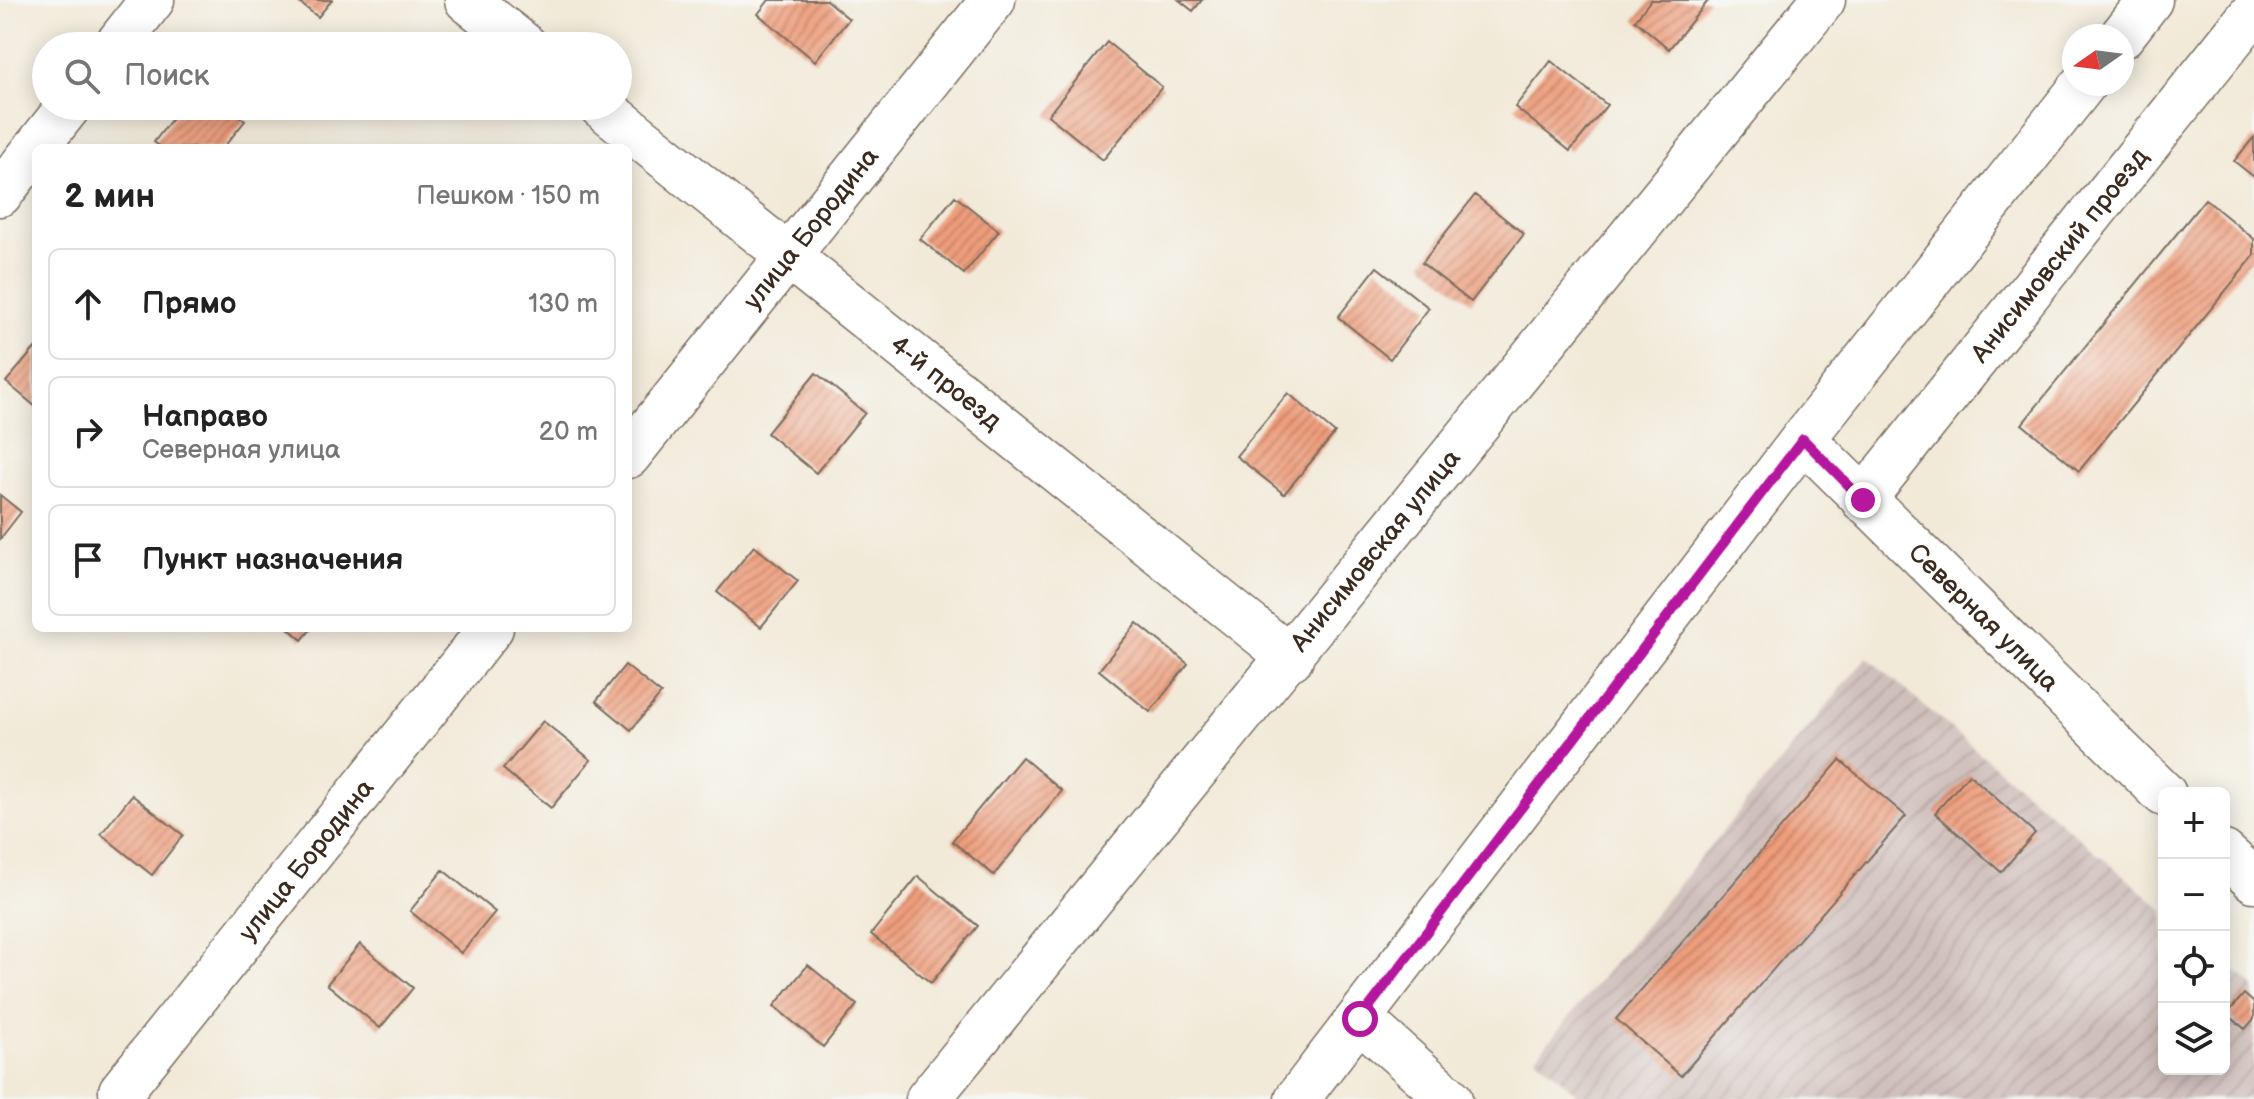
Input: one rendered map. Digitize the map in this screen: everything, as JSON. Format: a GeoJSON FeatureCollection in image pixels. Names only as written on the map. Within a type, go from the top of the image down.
{"type":"FeatureCollection","features":[{"type":"Feature","properties":{"kind":"street"},"geometry":{"type":"LineString","coordinates":[[127,32],[152,0]]}},
{"type":"Feature","properties":{"kind":"street"},"geometry":{"type":"LineString","coordinates":[[467,0],[507,32]]}},
{"type":"Feature","properties":{"kind":"street","name":"улица Бородина"},"geometry":{"type":"LineString","coordinates":[[632,451],[993,0]]}},
{"type":"Feature","properties":{"kind":"street","name":"Анисимовская улица"},"geometry":{"type":"LineString","coordinates":[[928,1099],[1291,658],[1823,0]]}},
{"type":"Feature","properties":{"kind":"street"},"geometry":{"type":"LineString","coordinates":[[2131,24],[2150,0]]}},
{"type":"Feature","properties":{"kind":"street","name":"Анисимовский проезд"},"geometry":{"type":"LineString","coordinates":[[1863,500],[2254,11]]}},
{"type":"Feature","properties":{"kind":"street"},"geometry":{"type":"LineString","coordinates":[[1297,1099],[1803,439],[2075,96]]}},
{"type":"Feature","properties":{"kind":"street"},"geometry":{"type":"LineString","coordinates":[[39,144],[58,120]]}},
{"type":"Feature","properties":{"kind":"street","name":"4-й проезд"},"geometry":{"type":"LineString","coordinates":[[619,120],[1291,658]]}},
{"type":"Feature","properties":{"kind":"street"},"geometry":{"type":"LineString","coordinates":[[0,194],[32,153]]}},
{"type":"Feature","properties":{"kind":"street","name":"Северная улица"},"geometry":{"type":"LineString","coordinates":[[1803,439],[2158,788]]}},
{"type":"Feature","properties":{"kind":"street","name":"улица Бородина"},"geometry":{"type":"LineString","coordinates":[[121,1091],[488,632]]}},
{"type":"Feature","properties":{"kind":"street"},"geometry":{"type":"LineString","coordinates":[[2230,858],[2254,880]]}},
{"type":"Feature","properties":{"kind":"street"},"geometry":{"type":"LineString","coordinates":[[1360,1019],[1450,1099]]}},
{"type":"Feature","properties":{"kind":"shaded area"},"geometry":{"type":"Polygon","coordinates":[[[1867,657],[2158,905],[2158,1075],[2230,1075],[2230,966],[2254,986],[2254,1099],[1582,1099],[1536,1057],[1867,657]]]}},
{"type":"Feature","properties":{"kind":"building"},"geometry":{"type":"Polygon","coordinates":[[[296,0],[332,0],[318,17],[296,0]]]}},
{"type":"Feature","properties":{"kind":"building"},"geometry":{"type":"Polygon","coordinates":[[[769,0],[826,0],[849,19],[815,61],[758,14],[769,0]]]}},
{"type":"Feature","properties":{"kind":"building"},"geometry":{"type":"Polygon","coordinates":[[[1179,0],[1202,0],[1193,11],[1179,0]]]}},
{"type":"Feature","properties":{"kind":"building"},"geometry":{"type":"Polygon","coordinates":[[[1651,0],[1708,1],[1669,49],[1635,20],[1651,0]]]}},
{"type":"Feature","properties":{"kind":"building"},"geometry":{"type":"Polygon","coordinates":[[[1107,42],[1162,87],[1103,160],[1048,115],[1107,42]]]}},
{"type":"Feature","properties":{"kind":"building"},"geometry":{"type":"Polygon","coordinates":[[[1551,61],[1607,105],[1570,151],[1515,107],[1551,61]]]}},
{"type":"Feature","properties":{"kind":"building"},"geometry":{"type":"Polygon","coordinates":[[[171,120],[245,121],[226,144],[154,142],[171,120]]]}},
{"type":"Feature","properties":{"kind":"building"},"geometry":{"type":"Polygon","coordinates":[[[2254,137],[2254,177],[2234,161],[2254,137]]]}},
{"type":"Feature","properties":{"kind":"building"},"geometry":{"type":"Polygon","coordinates":[[[1475,195],[1524,234],[1471,302],[1422,263],[1475,195]]]}},
{"type":"Feature","properties":{"kind":"building"},"geometry":{"type":"Polygon","coordinates":[[[955,196],[999,231],[964,274],[920,239],[955,196]]]}},
{"type":"Feature","properties":{"kind":"building"},"geometry":{"type":"Polygon","coordinates":[[[2205,199],[2254,239],[2254,256],[2079,471],[2022,424],[2205,199]]]}},
{"type":"Feature","properties":{"kind":"building"},"geometry":{"type":"Polygon","coordinates":[[[1377,267],[1429,308],[1390,359],[1338,317],[1377,267]]]}},
{"type":"Feature","properties":{"kind":"building"},"geometry":{"type":"Polygon","coordinates":[[[32,352],[32,404],[6,382],[32,352]]]}},
{"type":"Feature","properties":{"kind":"building"},"geometry":{"type":"Polygon","coordinates":[[[816,373],[865,413],[816,473],[767,433],[816,373]]]}},
{"type":"Feature","properties":{"kind":"building"},"geometry":{"type":"Polygon","coordinates":[[[1288,393],[1335,433],[1284,494],[1236,456],[1288,393]]]}},
{"type":"Feature","properties":{"kind":"building"},"geometry":{"type":"Polygon","coordinates":[[[0,495],[21,512],[0,539],[0,495]]]}},
{"type":"Feature","properties":{"kind":"building"},"geometry":{"type":"Polygon","coordinates":[[[754,546],[798,581],[761,627],[717,592],[754,546]]]}},
{"type":"Feature","properties":{"kind":"building"},"geometry":{"type":"Polygon","coordinates":[[[1137,623],[1188,664],[1150,712],[1099,670],[1137,623]]]}},
{"type":"Feature","properties":{"kind":"building"},"geometry":{"type":"Polygon","coordinates":[[[293,632],[309,632],[302,640],[293,632]]]}},
{"type":"Feature","properties":{"kind":"building"},"geometry":{"type":"Polygon","coordinates":[[[625,665],[661,694],[631,730],[596,701],[625,665]]]}},
{"type":"Feature","properties":{"kind":"building"},"geometry":{"type":"Polygon","coordinates":[[[543,721],[591,760],[551,808],[503,769],[543,721]]]}},
{"type":"Feature","properties":{"kind":"building"},"geometry":{"type":"Polygon","coordinates":[[[1022,757],[1062,791],[994,875],[952,841],[1022,757]]]}},
{"type":"Feature","properties":{"kind":"building"},"geometry":{"type":"Polygon","coordinates":[[[1840,760],[1906,816],[1681,1076],[1616,1019],[1840,760]]]}},
{"type":"Feature","properties":{"kind":"building"},"geometry":{"type":"Polygon","coordinates":[[[1969,774],[2035,833],[2001,872],[1935,813],[1969,774]]]}},
{"type":"Feature","properties":{"kind":"building"},"geometry":{"type":"Polygon","coordinates":[[[132,795],[183,835],[152,875],[101,834],[132,795]]]}},
{"type":"Feature","properties":{"kind":"building"},"geometry":{"type":"Polygon","coordinates":[[[443,870],[495,912],[461,953],[410,911],[443,870]]]}},
{"type":"Feature","properties":{"kind":"building"},"geometry":{"type":"Polygon","coordinates":[[[918,876],[978,926],[931,983],[871,934],[918,876]]]}},
{"type":"Feature","properties":{"kind":"building"},"geometry":{"type":"Polygon","coordinates":[[[360,944],[413,988],[380,1028],[327,984],[360,944]]]}},
{"type":"Feature","properties":{"kind":"building"},"geometry":{"type":"Polygon","coordinates":[[[808,965],[857,1005],[823,1047],[774,1006],[808,965]]]}},
{"type":"Feature","properties":{"kind":"building"},"geometry":{"type":"Polygon","coordinates":[[[2244,994],[2254,1003],[2254,1019],[2245,1029],[2230,1016],[2230,1010],[2244,994]]]}},
{"type":"Feature","properties":{"kind":"route"},"geometry":{"type":"LineString","coordinates":[[1360,1019],[1803,439],[1863,500]]}}]}
